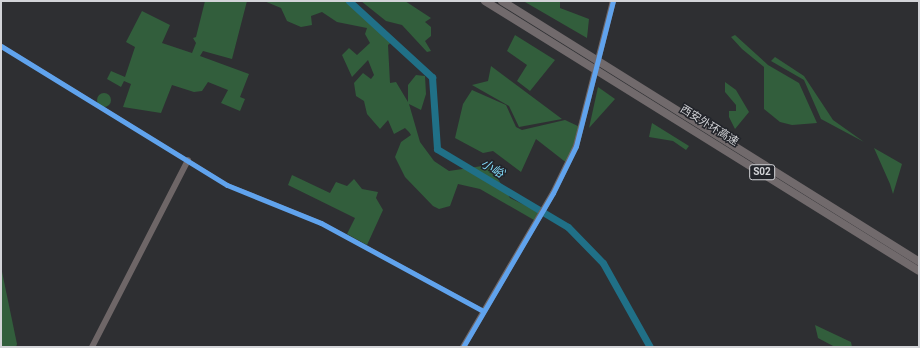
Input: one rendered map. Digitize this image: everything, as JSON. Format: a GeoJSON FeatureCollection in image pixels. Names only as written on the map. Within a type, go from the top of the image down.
{"type":"FeatureCollection","features":[{"type":"Feature","properties":{"kind":"highway","name":"西安外环高速"},"geometry":{"type":"LineString","coordinates":[[485,1],[919,271]]}},
{"type":"Feature","properties":{"kind":"highway","name":"西安外环高速"},"geometry":{"type":"LineString","coordinates":[[502,1],[919,262]]}},
{"type":"Feature","properties":{"kind":"street"},"geometry":{"type":"LineString","coordinates":[[463,347],[553,193],[576,146],[613,1]]}},
{"type":"Feature","properties":{"kind":"street"},"geometry":{"type":"LineString","coordinates":[[1,46],[227,185],[321,223],[483,311]]}},
{"type":"Feature","properties":{"kind":"street"},"geometry":{"type":"LineString","coordinates":[[92,347],[188,160]]}},
{"type":"Feature","properties":{"kind":"green space"},"geometry":{"type":"Polygon","coordinates":[[[205,1],[247,1],[232,59],[203,51],[200,56],[249,74],[240,97],[245,99],[240,111],[221,103],[228,90],[208,82],[202,91],[194,92],[172,85],[161,113],[123,107],[131,84],[124,81],[121,87],[107,79],[111,71],[125,77],[135,47],[126,42],[142,11],[170,25],[162,43],[192,53],[196,43],[193,38],[196,37],[205,1]]]}},
{"type":"Feature","properties":{"kind":"green space"},"geometry":{"type":"Polygon","coordinates":[[[264,1],[351,1],[395,39],[388,45],[390,83],[396,82],[408,102],[408,85],[416,75],[425,76],[426,94],[421,110],[409,104],[420,142],[434,161],[449,171],[489,165],[510,198],[539,212],[534,220],[480,189],[458,184],[450,206],[439,209],[433,206],[405,177],[395,157],[401,142],[411,135],[409,132],[405,128],[394,134],[388,120],[380,129],[367,114],[364,101],[356,96],[354,83],[363,73],[371,79],[374,75],[368,60],[352,77],[342,55],[349,48],[357,55],[370,43],[365,34],[367,28],[337,22],[322,12],[311,16],[312,25],[301,27],[287,21],[281,8],[264,1]]]}},
{"type":"Feature","properties":{"kind":"green space"},"geometry":{"type":"Polygon","coordinates":[[[361,1],[405,1],[431,18],[425,22],[431,27],[431,36],[425,41],[431,51],[427,52],[402,25],[386,21],[361,1]]]}},
{"type":"Feature","properties":{"kind":"green space"},"geometry":{"type":"Polygon","coordinates":[[[560,1],[560,8],[589,19],[587,38],[525,2],[560,1]]]}},
{"type":"Feature","properties":{"kind":"green space"},"geometry":{"type":"Polygon","coordinates":[[[515,35],[555,60],[530,91],[517,81],[527,65],[507,51],[515,35]]]}},
{"type":"Feature","properties":{"kind":"green space"},"geometry":{"type":"Polygon","coordinates":[[[735,35],[768,65],[799,83],[817,123],[792,125],[780,122],[764,109],[764,67],[742,49],[731,37],[735,35]]]}},
{"type":"Feature","properties":{"kind":"green space"},"geometry":{"type":"Polygon","coordinates":[[[775,57],[804,76],[833,120],[864,142],[821,119],[804,80],[771,61],[775,57]]]}},
{"type":"Feature","properties":{"kind":"green space"},"geometry":{"type":"Polygon","coordinates":[[[491,66],[562,119],[519,127],[509,106],[472,85],[488,81],[491,66]]]}},
{"type":"Feature","properties":{"kind":"green space"},"geometry":{"type":"Polygon","coordinates":[[[725,82],[736,90],[749,112],[735,129],[729,117],[729,111],[736,111],[736,105],[725,92],[725,82]]]}},
{"type":"Feature","properties":{"kind":"green space"},"geometry":{"type":"Polygon","coordinates":[[[598,87],[615,99],[589,128],[598,87]]]}},
{"type":"Feature","properties":{"kind":"green space"},"geometry":{"type":"Polygon","coordinates":[[[472,90],[506,105],[516,127],[522,130],[565,120],[580,127],[568,164],[536,139],[521,172],[493,151],[483,153],[455,138],[463,104],[472,90]]]}},
{"type":"Feature","properties":{"kind":"green space"},"geometry":{"type":"Polygon","coordinates":[[[101,93],[107,93],[111,97],[111,103],[107,107],[101,107],[97,103],[97,97],[101,93]]]}},
{"type":"Feature","properties":{"kind":"green space"},"geometry":{"type":"Polygon","coordinates":[[[652,123],[689,146],[686,150],[673,141],[649,137],[652,123]]]}},
{"type":"Feature","properties":{"kind":"green space"},"geometry":{"type":"Polygon","coordinates":[[[874,148],[902,164],[893,194],[890,184],[874,148]]]}},
{"type":"Feature","properties":{"kind":"green space"},"geometry":{"type":"Polygon","coordinates":[[[292,175],[330,193],[336,182],[347,186],[354,179],[362,189],[378,192],[376,198],[383,210],[367,245],[347,234],[355,218],[288,185],[292,175]]]}},
{"type":"Feature","properties":{"kind":"green space"},"geometry":{"type":"Polygon","coordinates":[[[1,267],[17,344],[16,347],[1,347],[1,267]]]}},
{"type":"Feature","properties":{"kind":"green space"},"geometry":{"type":"Polygon","coordinates":[[[815,325],[851,342],[852,347],[835,347],[818,338],[815,325]]]}},
{"type":"Feature","properties":{"kind":"waterway","name":"小峪"},"geometry":{"type":"LineString","coordinates":[[349,1],[432,77],[437,149],[568,227],[603,263],[650,347]]}},
{"type":"Feature","properties":{"kind":"cycle path"},"geometry":{"type":"LineString","coordinates":[[463,347],[553,193],[576,146],[613,1]]}},
{"type":"Feature","properties":{"kind":"cycle path"},"geometry":{"type":"LineString","coordinates":[[1,46],[227,185],[321,223],[483,311]]}}]}
